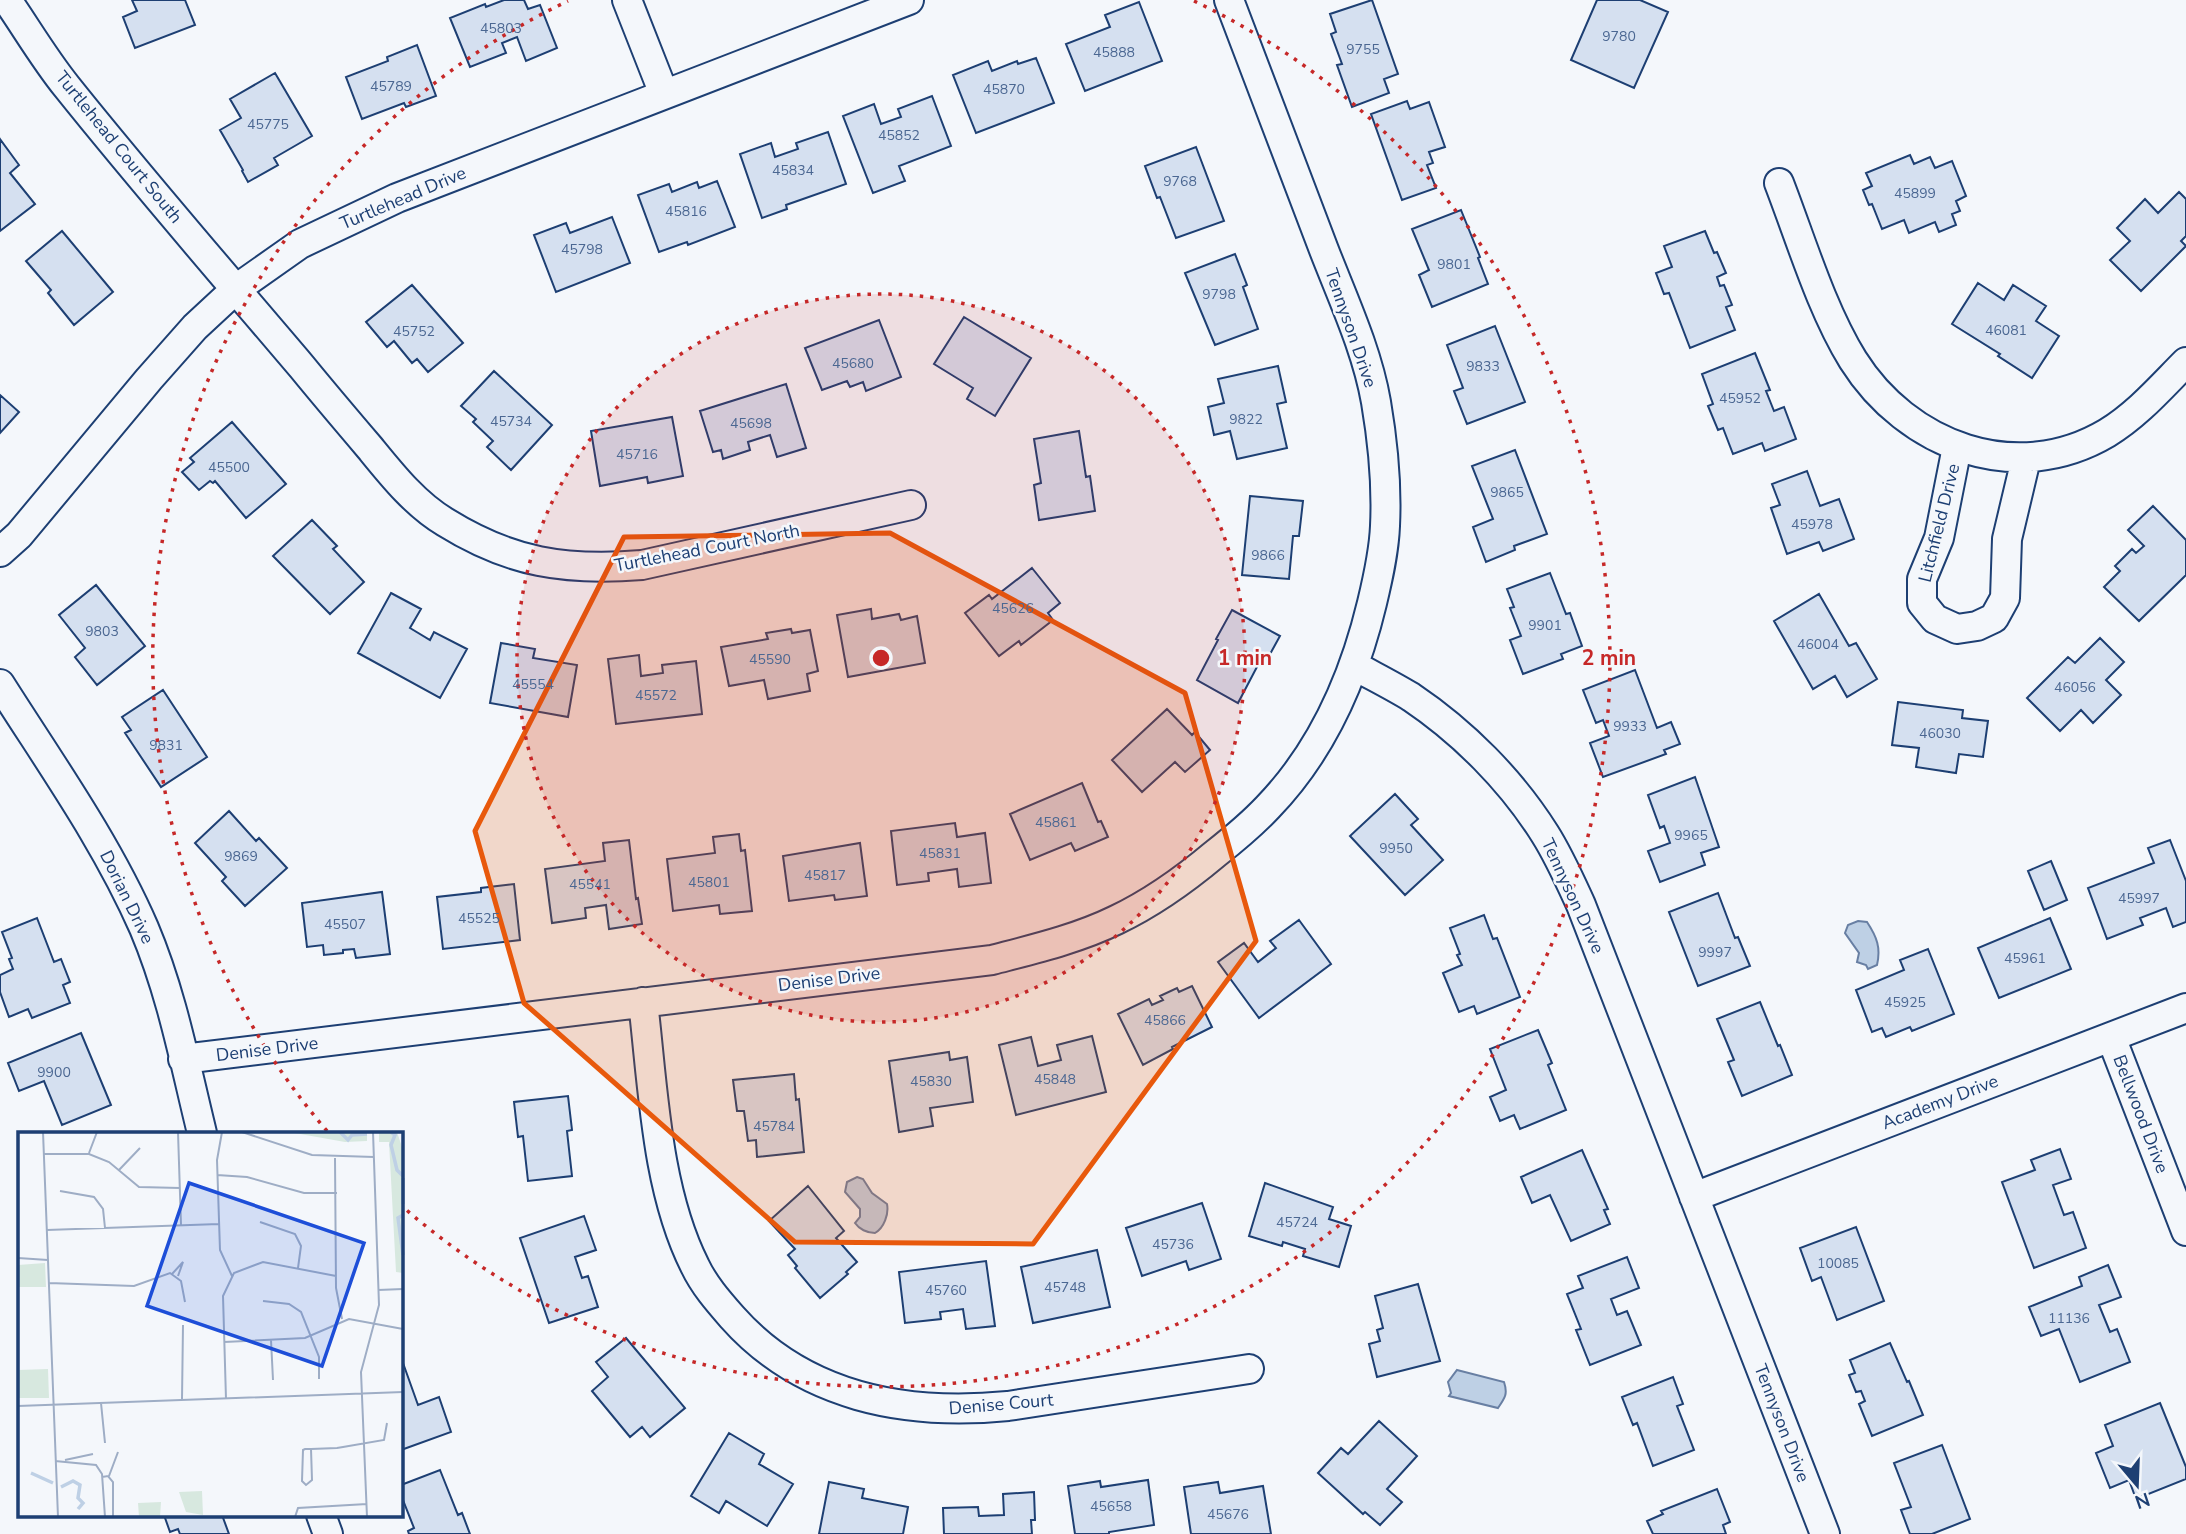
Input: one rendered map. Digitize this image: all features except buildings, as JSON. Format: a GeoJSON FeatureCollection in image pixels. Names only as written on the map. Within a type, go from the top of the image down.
{"type":"FeatureCollection","features":[{"type":"Feature","properties":{"kind":"street","name":"Turtlehead Court South"},"geometry":{"type":"LineString","coordinates":[[7,0],[66,85],[236,289]]}},
{"type":"Feature","properties":{"kind":"street"},"geometry":{"type":"LineString","coordinates":[[627,0],[664,94]]}},
{"type":"Feature","properties":{"kind":"street","name":"Turtlehead Drive"},"geometry":{"type":"LineString","coordinates":[[0,552],[19,535],[195,327],[236,289],[300,244],[397,198],[909,0]]}},
{"type":"Feature","properties":{"kind":"street","name":"Tennyson Drive"},"geometry":{"type":"LineString","coordinates":[[1229,0],[1359,341],[1376,400],[1385,471],[1385,528],[1379,575],[1355,666],[1410,697],[1461,736],[1506,782],[1544,833],[1563,866],[1581,905],[1825,1534]]}},
{"type":"Feature","properties":{"kind":"street","name":"Litchfield Drive"},"geometry":{"type":"LineString","coordinates":[[1779,183],[1831,318],[1854,360],[1871,383],[1898,411],[1926,432],[1957,447],[1988,455],[2026,458],[2056,454],[2082,445],[2127,419],[2186,362]]}},
{"type":"Feature","properties":{"kind":"street","name":"Turtlehead Court North"},"geometry":{"type":"LineString","coordinates":[[236,289],[404,489],[443,521],[486,545],[514,556],[572,567],[642,565],[911,505]]}},
{"type":"Feature","properties":{"kind":"street","name":"Litchfield Drive"},"geometry":{"type":"LineString","coordinates":[[1957,447],[1939,538],[1923,579],[1922,603],[1935,619],[1957,629],[1977,626],[1994,618],[2005,598],[2007,539],[2026,458]]}},
{"type":"Feature","properties":{"kind":"street","name":"Denise Drive"},"geometry":{"type":"LineString","coordinates":[[183,1059],[992,960],[1054,944],[1114,921],[1148,903],[1191,874],[1244,831],[1270,806],[1321,738],[1355,666]]}},
{"type":"Feature","properties":{"kind":"street","name":"Dorian Drive"},"geometry":{"type":"LineString","coordinates":[[0,684],[92,829],[124,885],[161,973],[202,1132]]}},
{"type":"Feature","properties":{"kind":"street","name":"Denise Court"},"geometry":{"type":"LineString","coordinates":[[643,1002],[662,1159],[670,1198],[695,1266],[717,1300],[743,1329],[774,1356],[808,1376],[847,1393],[892,1404],[973,1410],[1249,1369]]}},
{"type":"Feature","properties":{"kind":"street","name":"Academy Drive"},"geometry":{"type":"LineString","coordinates":[[1694,1197],[2186,1008]]}},
{"type":"Feature","properties":{"kind":"street","name":"Bellwood Drive"},"geometry":{"type":"LineString","coordinates":[[2111,1037],[2186,1231]]}},
{"type":"Feature","properties":{"kind":"street"},"geometry":{"type":"LineString","coordinates":[[321,1516],[328,1534]]}},
{"type":"Feature","properties":{"kind":"highlighted area"},"geometry":{"type":"Polygon","coordinates":[[[890,533],[1185,693],[1256,941],[1033,1244],[795,1242],[524,1003],[475,831],[624,537],[890,533]]]}},
{"type":"Feature","properties":{"kind":"water"},"geometry":{"type":"Polygon","coordinates":[[[1858,921],[1867,922],[1877,943],[1877,965],[1868,969],[1866,965],[1857,962],[1859,953],[1845,933],[1848,925],[1858,921]]]}},
{"type":"Feature","properties":{"kind":"water"},"geometry":{"type":"Polygon","coordinates":[[[857,1177],[863,1179],[872,1193],[887,1204],[885,1220],[875,1233],[863,1230],[855,1223],[860,1217],[860,1209],[845,1192],[847,1182],[857,1177]]]}},
{"type":"Feature","properties":{"kind":"water"},"geometry":{"type":"Polygon","coordinates":[[[1457,1370],[1504,1382],[1505,1396],[1498,1408],[1449,1396],[1451,1393],[1448,1382],[1457,1370]]]}}]}
